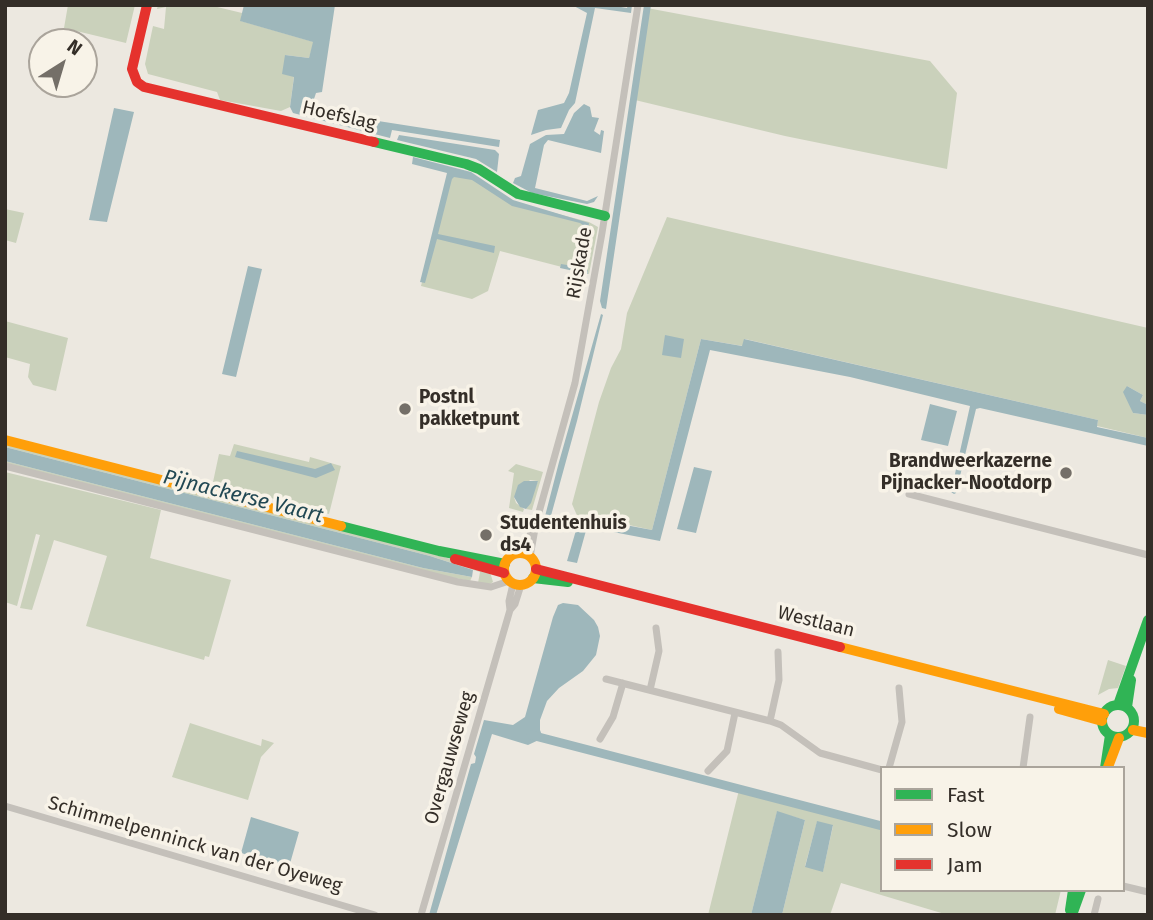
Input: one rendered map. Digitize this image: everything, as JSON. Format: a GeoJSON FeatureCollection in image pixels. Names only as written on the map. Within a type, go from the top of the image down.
{"type":"FeatureCollection","features":[{"type":"Feature","properties":{"kind":"main road","name":"Hoefslag"},"geometry":{"type":"LineString","coordinates":[[146,5],[132,69],[137,82],[144,87],[466,164],[526,198],[605,216]]}},
{"type":"Feature","properties":{"kind":"main road"},"geometry":{"type":"LineString","coordinates":[[5,440],[439,551],[511,577],[529,582],[535,573],[526,555],[510,557],[511,577]]}},
{"type":"Feature","properties":{"kind":"main road","name":"Westlaan"},"geometry":{"type":"LineString","coordinates":[[535,573],[607,586],[1016,692],[1103,718]]}},
{"type":"Feature","properties":{"kind":"main road"},"geometry":{"type":"LineString","coordinates":[[1148,620],[1146,637],[1132,668],[1122,706],[1134,725],[1148,733]]}},
{"type":"Feature","properties":{"kind":"main road"},"geometry":{"type":"LineString","coordinates":[[1122,706],[1110,708],[1103,718],[1104,728],[1114,736],[1127,736],[1134,725],[1148,723]]}},
{"type":"Feature","properties":{"kind":"main road"},"geometry":{"type":"LineString","coordinates":[[1107,766],[1114,736]]}},
{"type":"Feature","properties":{"kind":"main road"},"geometry":{"type":"LineString","coordinates":[[1070,915],[1073,892]]}},
{"type":"Feature","properties":{"kind":"main road"},"geometry":{"type":"LineString","coordinates":[[1070,915],[1080,892]]}},
{"type":"Feature","properties":{"kind":"street","name":"Rijskade"},"geometry":{"type":"LineString","coordinates":[[526,555],[575,383],[605,216],[638,5]]}},
{"type":"Feature","properties":{"kind":"street"},"geometry":{"type":"LineString","coordinates":[[5,466],[458,582],[491,587],[511,577]]}},
{"type":"Feature","properties":{"kind":"street"},"geometry":{"type":"LineString","coordinates":[[909,494],[1148,555]]}},
{"type":"Feature","properties":{"kind":"street","name":"Overgauwseweg"},"geometry":{"type":"LineString","coordinates":[[421,915],[510,610],[511,577]]}},
{"type":"Feature","properties":{"kind":"street"},"geometry":{"type":"LineString","coordinates":[[650,690],[659,651],[656,628]]}},
{"type":"Feature","properties":{"kind":"street"},"geometry":{"type":"LineString","coordinates":[[770,721],[779,680],[778,652]]}},
{"type":"Feature","properties":{"kind":"street"},"geometry":{"type":"LineString","coordinates":[[606,679],[770,721],[781,725],[826,756],[880,770]]}},
{"type":"Feature","properties":{"kind":"street"},"geometry":{"type":"LineString","coordinates":[[600,739],[613,717],[623,683]]}},
{"type":"Feature","properties":{"kind":"street"},"geometry":{"type":"LineString","coordinates":[[890,766],[902,722],[899,688]]}},
{"type":"Feature","properties":{"kind":"street"},"geometry":{"type":"LineString","coordinates":[[709,771],[727,751],[735,713]]}},
{"type":"Feature","properties":{"kind":"street"},"geometry":{"type":"LineString","coordinates":[[1023,766],[1030,717]]}},
{"type":"Feature","properties":{"kind":"street","name":"Schimmelpenninck van der Oyeweg"},"geometry":{"type":"LineString","coordinates":[[5,806],[375,915]]}},
{"type":"Feature","properties":{"kind":"street"},"geometry":{"type":"LineString","coordinates":[[1125,886],[1148,892]]}},
{"type":"Feature","properties":{"kind":"street"},"geometry":{"type":"LineString","coordinates":[[1094,915],[1098,899]]}},
{"type":"Feature","properties":{"kind":"green space"},"geometry":{"type":"Polygon","coordinates":[[[68,5],[135,5],[126,43],[98,36],[98,28],[64,28],[68,5]]]}},
{"type":"Feature","properties":{"kind":"green space"},"geometry":{"type":"Polygon","coordinates":[[[158,5],[209,5],[242,13],[241,21],[314,42],[309,58],[285,55],[294,76],[290,107],[281,111],[220,100],[217,92],[148,74],[145,64],[153,26],[164,29],[166,7],[157,9],[158,5]]]}},
{"type":"Feature","properties":{"kind":"green space"},"geometry":{"type":"Polygon","coordinates":[[[647,8],[930,61],[957,93],[947,169],[785,136],[635,100],[647,8]]]}},
{"type":"Feature","properties":{"kind":"green space"},"geometry":{"type":"Polygon","coordinates":[[[450,171],[473,175],[513,202],[589,222],[598,227],[589,274],[500,251],[488,291],[472,299],[421,286],[450,171]]]}},
{"type":"Feature","properties":{"kind":"green space"},"geometry":{"type":"Polygon","coordinates":[[[5,209],[24,213],[16,243],[5,240],[5,209]]]}},
{"type":"Feature","properties":{"kind":"green space"},"geometry":{"type":"Polygon","coordinates":[[[667,217],[1148,328],[1148,405],[1140,401],[1143,395],[1127,386],[1133,413],[1148,415],[1148,438],[1097,426],[1098,420],[745,339],[743,346],[701,339],[652,530],[592,517],[579,520],[572,504],[599,402],[621,349],[627,313],[667,217]]]}},
{"type":"Feature","properties":{"kind":"green space"},"geometry":{"type":"Polygon","coordinates":[[[5,321],[68,338],[56,391],[33,385],[28,377],[30,364],[5,357],[5,321]]]}},
{"type":"Feature","properties":{"kind":"green space"},"geometry":{"type":"Polygon","coordinates":[[[5,444],[435,554],[490,572],[493,582],[478,583],[480,572],[430,556],[5,447],[5,444]]]}},
{"type":"Feature","properties":{"kind":"green space"},"geometry":{"type":"Polygon","coordinates":[[[234,444],[309,462],[310,457],[341,466],[329,514],[213,482],[219,454],[230,456],[234,444]]]}},
{"type":"Feature","properties":{"kind":"green space"},"geometry":{"type":"Polygon","coordinates":[[[5,461],[423,568],[472,577],[470,581],[434,574],[5,461]]]}},
{"type":"Feature","properties":{"kind":"green space"},"geometry":{"type":"Polygon","coordinates":[[[516,464],[543,472],[532,510],[526,509],[538,481],[530,480],[514,497],[516,503],[524,509],[523,512],[509,508],[514,473],[508,471],[516,464]]]}},
{"type":"Feature","properties":{"kind":"green space"},"geometry":{"type":"Polygon","coordinates":[[[5,472],[161,510],[150,558],[231,580],[209,657],[205,656],[204,660],[86,626],[107,556],[54,540],[32,610],[20,608],[40,535],[36,534],[17,606],[5,602],[5,472]]]}},
{"type":"Feature","properties":{"kind":"green space"},"geometry":{"type":"Polygon","coordinates":[[[1108,660],[1126,666],[1118,688],[1098,695],[1108,660]]]}},
{"type":"Feature","properties":{"kind":"green space"},"geometry":{"type":"Polygon","coordinates":[[[190,723],[261,746],[262,739],[274,743],[261,757],[248,800],[172,777],[190,723]]]}},
{"type":"Feature","properties":{"kind":"green space"},"geometry":{"type":"Polygon","coordinates":[[[739,790],[880,827],[880,892],[1061,892],[1055,915],[948,915],[841,883],[830,915],[782,915],[805,820],[777,812],[751,915],[708,915],[739,790]],[[817,822],[805,866],[823,871],[833,826],[817,822]]]}},
{"type":"Feature","properties":{"kind":"water"},"geometry":{"type":"Polygon","coordinates":[[[244,5],[335,5],[322,92],[316,93],[312,105],[314,111],[500,140],[499,147],[392,130],[390,138],[293,113],[290,107],[294,77],[282,74],[285,55],[309,58],[313,42],[240,21],[244,5]]]}},
{"type":"Feature","properties":{"kind":"water"},"geometry":{"type":"Polygon","coordinates":[[[572,5],[627,8],[632,5],[631,13],[595,8],[575,103],[561,128],[531,135],[538,110],[564,103],[569,93],[587,13],[572,5]]]}},
{"type":"Feature","properties":{"kind":"water"},"geometry":{"type":"Polygon","coordinates":[[[644,5],[651,5],[606,309],[602,308],[600,301],[644,5]]]}},
{"type":"Feature","properties":{"kind":"water"},"geometry":{"type":"Polygon","coordinates":[[[584,104],[590,107],[592,117],[599,118],[594,131],[600,135],[601,130],[604,131],[601,153],[548,140],[544,145],[535,188],[587,201],[598,196],[594,202],[587,204],[532,193],[513,183],[515,178],[521,176],[530,144],[546,135],[564,134],[574,113],[584,104]]]}},
{"type":"Feature","properties":{"kind":"water"},"geometry":{"type":"Polygon","coordinates":[[[114,108],[134,112],[107,222],[89,220],[114,108]]]}},
{"type":"Feature","properties":{"kind":"water"},"geometry":{"type":"Polygon","coordinates":[[[399,135],[495,150],[499,154],[497,172],[476,159],[397,140],[399,135]]]}},
{"type":"Feature","properties":{"kind":"water"},"geometry":{"type":"Polygon","coordinates":[[[413,157],[471,172],[513,200],[589,223],[582,266],[588,274],[560,268],[561,264],[573,266],[576,262],[583,225],[512,206],[472,180],[454,177],[438,234],[495,246],[494,253],[437,239],[425,283],[420,282],[447,173],[412,164],[413,157]]]}},
{"type":"Feature","properties":{"kind":"water"},"geometry":{"type":"Polygon","coordinates":[[[248,266],[262,269],[236,377],[222,374],[248,266]]]}},
{"type":"Feature","properties":{"kind":"water"},"geometry":{"type":"Polygon","coordinates":[[[601,314],[603,315],[577,421],[549,523],[545,526],[543,524],[559,462],[601,314]]]}},
{"type":"Feature","properties":{"kind":"water"},"geometry":{"type":"Polygon","coordinates":[[[665,335],[684,339],[681,358],[662,355],[665,335]]]}},
{"type":"Feature","properties":{"kind":"water"},"geometry":{"type":"Polygon","coordinates":[[[701,339],[742,346],[744,339],[1098,420],[1097,427],[1148,438],[1148,446],[980,408],[976,409],[954,494],[951,492],[970,406],[850,377],[710,350],[660,541],[587,527],[577,563],[567,561],[579,520],[583,517],[652,530],[701,339]]]}},
{"type":"Feature","properties":{"kind":"water"},"geometry":{"type":"Polygon","coordinates":[[[1127,386],[1143,395],[1140,401],[1148,405],[1148,415],[1133,413],[1123,392],[1127,386]]]}},
{"type":"Feature","properties":{"kind":"water"},"geometry":{"type":"Polygon","coordinates":[[[930,404],[957,411],[948,446],[921,440],[930,404]]]}},
{"type":"Feature","properties":{"kind":"water"},"geometry":{"type":"Polygon","coordinates":[[[5,447],[430,556],[473,570],[472,577],[423,568],[5,461],[5,447]]]}},
{"type":"Feature","properties":{"kind":"water"},"geometry":{"type":"Polygon","coordinates":[[[237,451],[315,469],[331,463],[335,470],[316,478],[235,457],[237,451]]]}},
{"type":"Feature","properties":{"kind":"water"},"geometry":{"type":"Polygon","coordinates":[[[694,467],[712,471],[696,533],[677,529],[694,467]]]}},
{"type":"Feature","properties":{"kind":"water"},"geometry":{"type":"Polygon","coordinates":[[[524,481],[538,481],[531,503],[526,509],[520,507],[514,497],[518,485],[524,481]]]}},
{"type":"Feature","properties":{"kind":"water"},"geometry":{"type":"Polygon","coordinates":[[[558,605],[578,605],[594,620],[600,636],[596,655],[583,671],[559,688],[547,701],[540,720],[543,738],[528,745],[492,734],[436,915],[429,915],[471,764],[475,763],[474,754],[484,720],[513,725],[525,717],[553,617],[558,605]]]}},
{"type":"Feature","properties":{"kind":"water"},"geometry":{"type":"Polygon","coordinates":[[[777,811],[805,820],[782,915],[751,915],[777,811]]]}},
{"type":"Feature","properties":{"kind":"water"},"geometry":{"type":"Polygon","coordinates":[[[251,817],[299,832],[289,867],[241,853],[251,817]]]}},
{"type":"Feature","properties":{"kind":"water"},"geometry":{"type":"Polygon","coordinates":[[[817,821],[833,825],[823,872],[805,867],[817,821]]]}},
{"type":"Feature","properties":{"kind":"waterway"},"geometry":{"type":"LineString","coordinates":[[531,735],[880,825]]}},
{"type":"Feature","properties":{"kind":"traffic: fast"},"geometry":{"type":"LineString","coordinates":[[374,142],[466,164],[479,169],[518,194],[605,216]]}},
{"type":"Feature","properties":{"kind":"traffic: fast"},"geometry":{"type":"LineString","coordinates":[[341,526],[439,551],[505,564]]}},
{"type":"Feature","properties":{"kind":"traffic: fast"},"geometry":{"type":"LineString","coordinates":[[533,578],[568,582]]}},
{"type":"Feature","properties":{"kind":"traffic: fast"},"geometry":{"type":"LineString","coordinates":[[1118,705],[1148,620]]}},
{"type":"Feature","properties":{"kind":"traffic: fast"},"geometry":{"type":"LineString","coordinates":[[1127,707],[1131,680]]}},
{"type":"Feature","properties":{"kind":"traffic: fast"},"geometry":{"type":"LineString","coordinates":[[1118,705],[1130,709],[1134,721],[1130,733],[1118,737],[1106,733],[1102,721],[1106,709],[1118,705]]}},
{"type":"Feature","properties":{"kind":"traffic: fast"},"geometry":{"type":"LineString","coordinates":[[1105,766],[1110,735]]}},
{"type":"Feature","properties":{"kind":"traffic: fast"},"geometry":{"type":"LineString","coordinates":[[1070,910],[1073,892]]}},
{"type":"Feature","properties":{"kind":"traffic: fast"},"geometry":{"type":"LineString","coordinates":[[1072,915],[1080,892]]}},
{"type":"Feature","properties":{"kind":"traffic: slow"},"geometry":{"type":"LineString","coordinates":[[5,440],[341,526]]}},
{"type":"Feature","properties":{"kind":"traffic: slow"},"geometry":{"type":"LineString","coordinates":[[520,553],[531,558],[536,569],[531,580],[520,585],[509,580],[504,569],[509,558],[520,553]]}},
{"type":"Feature","properties":{"kind":"traffic: slow"},"geometry":{"type":"LineString","coordinates":[[840,647],[1104,714]]}},
{"type":"Feature","properties":{"kind":"traffic: slow"},"geometry":{"type":"LineString","coordinates":[[1059,709],[1102,721]]}},
{"type":"Feature","properties":{"kind":"traffic: slow"},"geometry":{"type":"LineString","coordinates":[[1133,730],[1148,733]]}},
{"type":"Feature","properties":{"kind":"traffic: slow"},"geometry":{"type":"LineString","coordinates":[[1108,766],[1119,738]]}},
{"type":"Feature","properties":{"kind":"traffic: jam"},"geometry":{"type":"LineString","coordinates":[[147,5],[132,69],[137,82],[144,87],[374,142]]}},
{"type":"Feature","properties":{"kind":"traffic: jam"},"geometry":{"type":"LineString","coordinates":[[455,559],[504,573]]}},
{"type":"Feature","properties":{"kind":"traffic: jam"},"geometry":{"type":"LineString","coordinates":[[536,569],[840,647]]}},
{"type":"Feature","properties":{"kind":"place","name":"Postnl pakketpunt"},"geometry":{"type":"Point","coordinates":[405,409]}},
{"type":"Feature","properties":{"kind":"place","name":"Brandweerkazerne Pijnacker-Nootdorp"},"geometry":{"type":"Point","coordinates":[1066,473]}},
{"type":"Feature","properties":{"kind":"place","name":"Studentenhuis ds4"},"geometry":{"type":"Point","coordinates":[486,535]}},
{"type":"Feature","properties":{"kind":"water label","name":"Pijnackerse Vaart"},"geometry":{"type":"Point","coordinates":[243,497]}}]}
